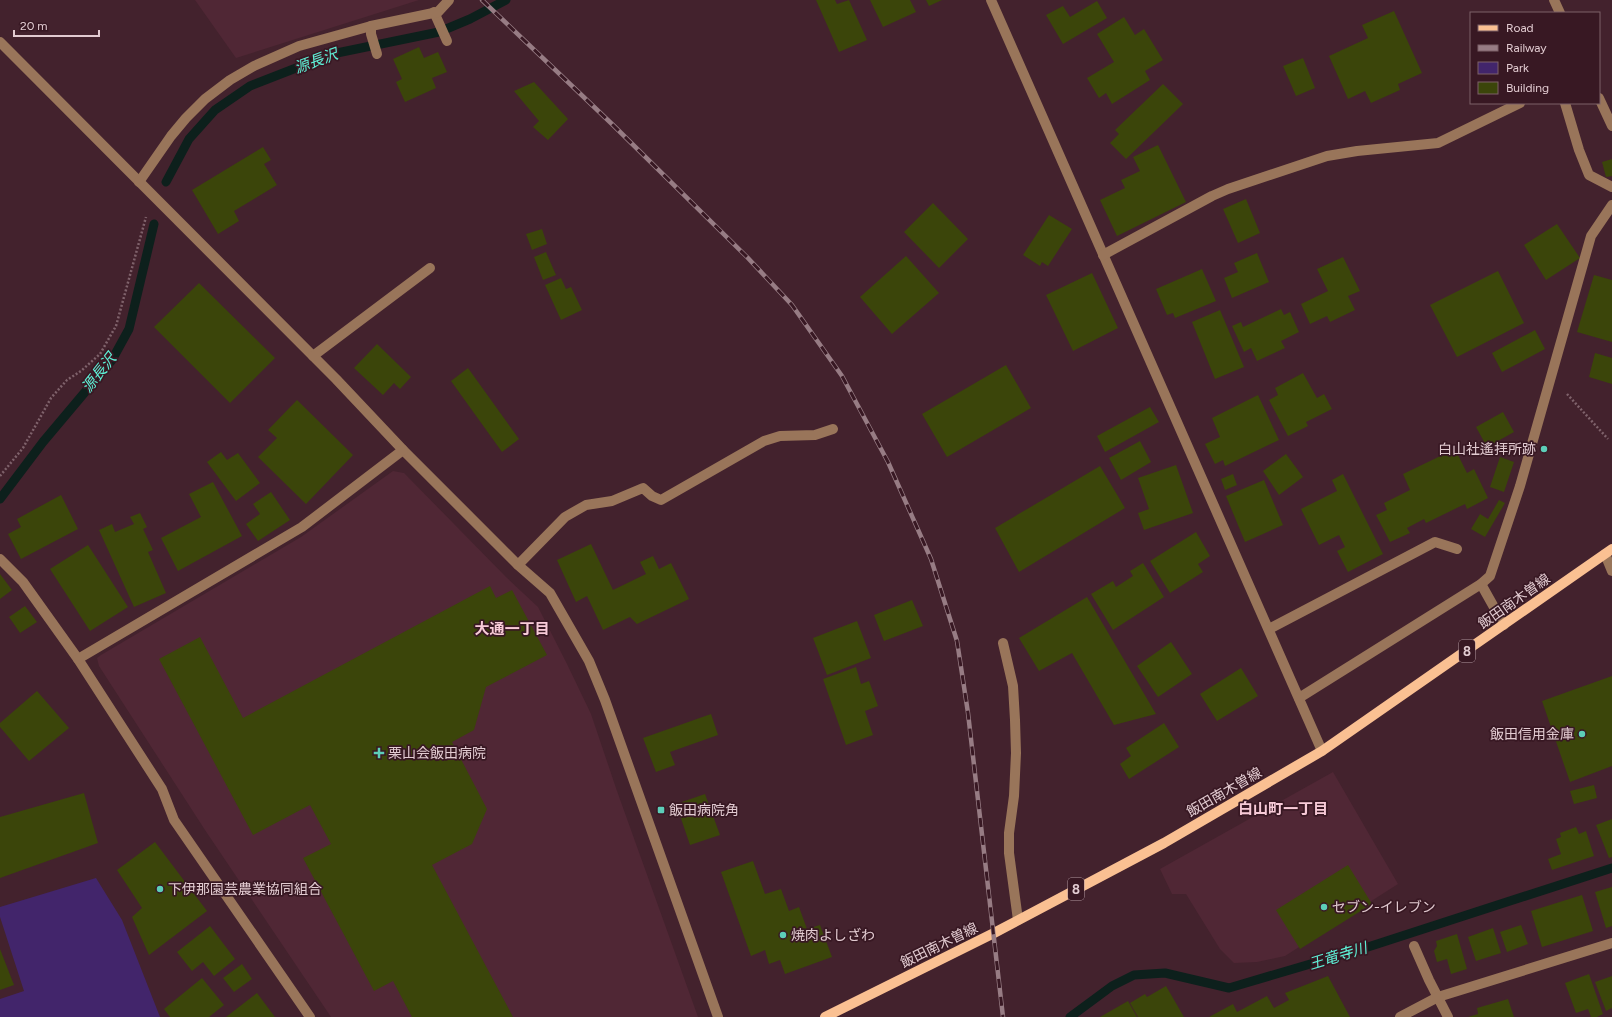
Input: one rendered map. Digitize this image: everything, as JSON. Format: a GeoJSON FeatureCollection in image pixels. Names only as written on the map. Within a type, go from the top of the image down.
{"type":"FeatureCollection","features":[{"type":"Feature","properties":{"kind":"main road","name":"飯田南木曽線"},"geometry":{"type":"LineString","coordinates":[[825,1017],[1018,920],[1164,843],[1322,751],[1609,552]]}},
{"type":"Feature","properties":{"kind":"street"},"geometry":{"type":"LineString","coordinates":[[139,182],[170,136],[186,118],[205,100],[230,80],[254,66],[299,46],[436,15],[449,0]]}},
{"type":"Feature","properties":{"kind":"street"},"geometry":{"type":"LineString","coordinates":[[991,0],[1322,751]]}},
{"type":"Feature","properties":{"kind":"street"},"geometry":{"type":"LineString","coordinates":[[1554,0],[1560,12]]}},
{"type":"Feature","properties":{"kind":"street"},"geometry":{"type":"LineString","coordinates":[[436,15],[447,41]]}},
{"type":"Feature","properties":{"kind":"street"},"geometry":{"type":"LineString","coordinates":[[371,30],[377,54]]}},
{"type":"Feature","properties":{"kind":"street"},"geometry":{"type":"LineString","coordinates":[[0,42],[313,356],[403,450],[518,565],[550,593],[589,661],[617,734],[718,1017]]}},
{"type":"Feature","properties":{"kind":"street"},"geometry":{"type":"LineString","coordinates":[[1600,100],[1612,126]]}},
{"type":"Feature","properties":{"kind":"street"},"geometry":{"type":"LineString","coordinates":[[1103,255],[1212,196],[1228,189],[1327,156],[1357,151],[1438,144],[1518,104]]}},
{"type":"Feature","properties":{"kind":"street"},"geometry":{"type":"LineString","coordinates":[[1565,104],[1579,150],[1589,175],[1612,187]]}},
{"type":"Feature","properties":{"kind":"street"},"geometry":{"type":"LineString","coordinates":[[1299,698],[1481,584],[1490,576],[1520,486],[1592,236],[1612,205]]}},
{"type":"Feature","properties":{"kind":"street"},"geometry":{"type":"LineString","coordinates":[[313,356],[430,268]]}},
{"type":"Feature","properties":{"kind":"street"},"geometry":{"type":"LineString","coordinates":[[518,565],[565,517],[586,505],[612,501],[643,488],[652,496],[661,500],[764,441],[780,436],[815,435],[833,429]]}},
{"type":"Feature","properties":{"kind":"street"},"geometry":{"type":"LineString","coordinates":[[78,659],[302,528],[403,450]]}},
{"type":"Feature","properties":{"kind":"street"},"geometry":{"type":"LineString","coordinates":[[1269,629],[1434,542],[1457,549]]}},
{"type":"Feature","properties":{"kind":"street"},"geometry":{"type":"LineString","coordinates":[[1609,552],[1612,571]]}},
{"type":"Feature","properties":{"kind":"street"},"geometry":{"type":"LineString","coordinates":[[0,559],[23,582],[78,659],[162,789],[174,820],[310,1017]]}},
{"type":"Feature","properties":{"kind":"street"},"geometry":{"type":"LineString","coordinates":[[1481,584],[1504,625]]}},
{"type":"Feature","properties":{"kind":"street"},"geometry":{"type":"LineString","coordinates":[[1003,643],[1013,686],[1015,720],[1016,753],[1014,796],[1009,832],[1009,853],[1018,920]]}},
{"type":"Feature","properties":{"kind":"street"},"geometry":{"type":"LineString","coordinates":[[1400,1017],[1438,997],[1612,943]]}},
{"type":"Feature","properties":{"kind":"street"},"geometry":{"type":"LineString","coordinates":[[1414,946],[1448,1017]]}},
{"type":"Feature","properties":{"kind":"path"},"geometry":{"type":"LineString","coordinates":[[0,476],[23,448],[51,398],[67,380],[81,371],[100,354],[116,326],[148,211]]}},
{"type":"Feature","properties":{"kind":"path"},"geometry":{"type":"LineString","coordinates":[[1552,377],[1608,440]]}},
{"type":"Feature","properties":{"kind":"shaded area"},"geometry":{"type":"Polygon","coordinates":[[[195,0],[419,0],[236,58],[195,0]]]}},
{"type":"Feature","properties":{"kind":"shaded area","name":"栗山会飯田病院"},"geometry":{"type":"Polygon","coordinates":[[[393,471],[404,473],[506,577],[538,607],[591,714],[698,1017],[331,1017],[205,830],[99,666],[97,658],[101,655],[301,537],[393,471]]]}},
{"type":"Feature","properties":{"kind":"shaded area"},"geometry":{"type":"Polygon","coordinates":[[[1333,772],[1398,884],[1285,956],[1257,962],[1234,963],[1220,949],[1186,894],[1172,894],[1160,869],[1333,772]]]}},
{"type":"Feature","properties":{"kind":"green space"},"geometry":{"type":"Polygon","coordinates":[[[96,878],[122,920],[160,1017],[0,1017],[0,999],[24,991],[0,917],[0,907],[96,878]]]}},
{"type":"Feature","properties":{"kind":"building"},"geometry":{"type":"Polygon","coordinates":[[[816,0],[835,0],[837,4],[849,0],[867,40],[839,52],[816,0]]]}},
{"type":"Feature","properties":{"kind":"building"},"geometry":{"type":"Polygon","coordinates":[[[870,0],[910,0],[916,12],[883,27],[870,0]]]}},
{"type":"Feature","properties":{"kind":"building"},"geometry":{"type":"Polygon","coordinates":[[[926,0],[942,0],[929,6],[926,0]]]}},
{"type":"Feature","properties":{"kind":"building"},"geometry":{"type":"Polygon","coordinates":[[[1097,1],[1107,18],[1063,44],[1046,15],[1063,6],[1070,17],[1097,1]]]}},
{"type":"Feature","properties":{"kind":"building"},"geometry":{"type":"Polygon","coordinates":[[[1394,11],[1422,73],[1398,84],[1400,90],[1371,103],[1365,91],[1348,99],[1329,56],[1368,38],[1362,25],[1394,11]]]}},
{"type":"Feature","properties":{"kind":"building"},"geometry":{"type":"Polygon","coordinates":[[[1124,17],[1135,35],[1144,29],[1163,60],[1145,71],[1150,80],[1112,104],[1106,93],[1099,98],[1087,78],[1114,62],[1097,34],[1124,17]]]}},
{"type":"Feature","properties":{"kind":"building"},"geometry":{"type":"Polygon","coordinates":[[[419,47],[424,58],[438,52],[447,72],[432,78],[436,88],[405,102],[396,82],[402,79],[393,59],[419,47]]]}},
{"type":"Feature","properties":{"kind":"building"},"geometry":{"type":"Polygon","coordinates":[[[1303,58],[1315,88],[1296,96],[1283,66],[1303,58]]]}},
{"type":"Feature","properties":{"kind":"building"},"geometry":{"type":"Polygon","coordinates":[[[534,82],[568,119],[548,140],[533,127],[539,121],[514,91],[534,82]]]}},
{"type":"Feature","properties":{"kind":"building"},"geometry":{"type":"Polygon","coordinates":[[[1163,84],[1183,104],[1126,159],[1110,143],[1119,134],[1115,130],[1163,84]]]}},
{"type":"Feature","properties":{"kind":"building"},"geometry":{"type":"Polygon","coordinates":[[[1158,145],[1186,202],[1117,236],[1100,200],[1125,188],[1121,180],[1140,171],[1133,157],[1158,145]]]}},
{"type":"Feature","properties":{"kind":"building"},"geometry":{"type":"Polygon","coordinates":[[[263,147],[271,160],[264,164],[277,185],[234,211],[239,221],[218,234],[192,190],[263,147]]]}},
{"type":"Feature","properties":{"kind":"building"},"geometry":{"type":"Polygon","coordinates":[[[1612,159],[1612,176],[1606,177],[1602,162],[1612,159]]]}},
{"type":"Feature","properties":{"kind":"building"},"geometry":{"type":"Polygon","coordinates":[[[1246,199],[1260,233],[1238,243],[1223,209],[1246,199]]]}},
{"type":"Feature","properties":{"kind":"building"},"geometry":{"type":"Polygon","coordinates":[[[933,203],[968,239],[939,268],[904,232],[933,203]]]}},
{"type":"Feature","properties":{"kind":"building"},"geometry":{"type":"Polygon","coordinates":[[[1049,215],[1072,229],[1048,266],[1042,262],[1040,266],[1023,255],[1049,215]]]}},
{"type":"Feature","properties":{"kind":"building"},"geometry":{"type":"Polygon","coordinates":[[[1557,224],[1580,258],[1546,280],[1524,245],[1557,224]]]}},
{"type":"Feature","properties":{"kind":"building"},"geometry":{"type":"Polygon","coordinates":[[[542,229],[547,244],[532,250],[526,234],[542,229]]]}},
{"type":"Feature","properties":{"kind":"building"},"geometry":{"type":"Polygon","coordinates":[[[546,252],[556,275],[543,280],[534,257],[546,252]]]}},
{"type":"Feature","properties":{"kind":"building"},"geometry":{"type":"Polygon","coordinates":[[[1257,253],[1269,282],[1232,298],[1224,278],[1238,272],[1234,263],[1257,253]]]}},
{"type":"Feature","properties":{"kind":"building"},"geometry":{"type":"Polygon","coordinates":[[[906,256],[939,293],[892,334],[860,297],[906,256]]]}},
{"type":"Feature","properties":{"kind":"building"},"geometry":{"type":"Polygon","coordinates":[[[1343,257],[1360,291],[1348,296],[1355,310],[1330,322],[1327,316],[1310,324],[1301,304],[1328,291],[1317,269],[1343,257]]]}},
{"type":"Feature","properties":{"kind":"building"},"geometry":{"type":"Polygon","coordinates":[[[1202,269],[1216,301],[1175,318],[1173,313],[1167,315],[1156,289],[1202,269]]]}},
{"type":"Feature","properties":{"kind":"building"},"geometry":{"type":"Polygon","coordinates":[[[1498,271],[1524,323],[1457,357],[1430,305],[1498,271]]]}},
{"type":"Feature","properties":{"kind":"building"},"geometry":{"type":"Polygon","coordinates":[[[1092,273],[1118,328],[1073,351],[1046,295],[1092,273]]]}},
{"type":"Feature","properties":{"kind":"building"},"geometry":{"type":"Polygon","coordinates":[[[1594,275],[1612,280],[1612,342],[1577,332],[1594,275]]]}},
{"type":"Feature","properties":{"kind":"building"},"geometry":{"type":"Polygon","coordinates":[[[561,278],[566,289],[571,287],[582,310],[561,320],[545,285],[561,278]]]}},
{"type":"Feature","properties":{"kind":"building"},"geometry":{"type":"Polygon","coordinates":[[[199,283],[275,358],[230,403],[154,327],[199,283]]]}},
{"type":"Feature","properties":{"kind":"building"},"geometry":{"type":"Polygon","coordinates":[[[1281,309],[1284,315],[1290,312],[1299,332],[1281,341],[1285,348],[1257,361],[1251,348],[1244,352],[1232,326],[1241,322],[1243,327],[1281,309]]]}},
{"type":"Feature","properties":{"kind":"building"},"geometry":{"type":"Polygon","coordinates":[[[1220,310],[1244,367],[1215,379],[1192,322],[1220,310]]]}},
{"type":"Feature","properties":{"kind":"building"},"geometry":{"type":"Polygon","coordinates":[[[1535,330],[1545,349],[1502,372],[1492,353],[1535,330]]]}},
{"type":"Feature","properties":{"kind":"building"},"geometry":{"type":"Polygon","coordinates":[[[377,344],[411,377],[400,389],[394,383],[383,395],[354,368],[377,344]]]}},
{"type":"Feature","properties":{"kind":"building"},"geometry":{"type":"Polygon","coordinates":[[[1595,353],[1612,358],[1612,384],[1589,377],[1595,353]]]}},
{"type":"Feature","properties":{"kind":"building"},"geometry":{"type":"Polygon","coordinates":[[[1006,365],[1031,408],[947,457],[922,414],[1006,365]]]}},
{"type":"Feature","properties":{"kind":"building"},"geometry":{"type":"Polygon","coordinates":[[[468,368],[519,439],[502,452],[451,381],[468,368]]]}},
{"type":"Feature","properties":{"kind":"building"},"geometry":{"type":"Polygon","coordinates":[[[1303,373],[1317,398],[1324,394],[1332,409],[1306,422],[1308,426],[1288,436],[1269,400],[1278,395],[1275,388],[1303,373]]]}},
{"type":"Feature","properties":{"kind":"building"},"geometry":{"type":"Polygon","coordinates":[[[1258,395],[1279,440],[1225,466],[1223,460],[1215,464],[1205,444],[1220,437],[1212,418],[1258,395]]]}},
{"type":"Feature","properties":{"kind":"building"},"geometry":{"type":"Polygon","coordinates":[[[297,400],[353,455],[306,504],[258,457],[277,438],[268,430],[297,400]]]}},
{"type":"Feature","properties":{"kind":"building"},"geometry":{"type":"Polygon","coordinates":[[[1150,407],[1159,422],[1105,452],[1097,436],[1150,407]]]}},
{"type":"Feature","properties":{"kind":"building"},"geometry":{"type":"Polygon","coordinates":[[[1503,412],[1514,432],[1487,447],[1476,427],[1503,412]]]}},
{"type":"Feature","properties":{"kind":"building"},"geometry":{"type":"Polygon","coordinates":[[[1140,441],[1151,462],[1121,480],[1109,458],[1140,441]]]}},
{"type":"Feature","properties":{"kind":"building"},"geometry":{"type":"Polygon","coordinates":[[[1455,449],[1467,473],[1474,469],[1488,498],[1467,509],[1465,504],[1426,523],[1424,519],[1407,528],[1410,533],[1390,542],[1376,515],[1387,510],[1384,503],[1410,490],[1403,474],[1455,449]]]}},
{"type":"Feature","properties":{"kind":"building"},"geometry":{"type":"Polygon","coordinates":[[[221,452],[227,460],[238,453],[260,483],[236,501],[207,462],[221,452]]]}},
{"type":"Feature","properties":{"kind":"building"},"geometry":{"type":"Polygon","coordinates":[[[1286,454],[1303,477],[1279,495],[1263,471],[1286,454]]]}},
{"type":"Feature","properties":{"kind":"building"},"geometry":{"type":"Polygon","coordinates":[[[1500,457],[1514,462],[1504,492],[1490,487],[1500,457]]]}},
{"type":"Feature","properties":{"kind":"building"},"geometry":{"type":"Polygon","coordinates":[[[1176,465],[1193,513],[1144,530],[1138,513],[1149,509],[1138,478],[1176,465]]]}},
{"type":"Feature","properties":{"kind":"building"},"geometry":{"type":"Polygon","coordinates":[[[1100,466],[1125,508],[1019,572],[995,528],[1100,466]]]}},
{"type":"Feature","properties":{"kind":"building"},"geometry":{"type":"Polygon","coordinates":[[[1233,474],[1237,485],[1225,490],[1221,479],[1233,474]]]}},
{"type":"Feature","properties":{"kind":"building"},"geometry":{"type":"Polygon","coordinates":[[[1343,474],[1383,554],[1348,572],[1337,551],[1345,547],[1339,535],[1319,545],[1301,509],[1337,491],[1332,480],[1343,474]]]}},
{"type":"Feature","properties":{"kind":"building"},"geometry":{"type":"Polygon","coordinates":[[[1264,480],[1283,525],[1245,542],[1226,496],[1264,480]]]}},
{"type":"Feature","properties":{"kind":"building"},"geometry":{"type":"Polygon","coordinates":[[[213,482],[242,536],[178,571],[161,538],[201,517],[189,494],[213,482]]]}},
{"type":"Feature","properties":{"kind":"building"},"geometry":{"type":"Polygon","coordinates":[[[271,492],[290,520],[258,541],[246,524],[260,514],[253,504],[271,492]]]}},
{"type":"Feature","properties":{"kind":"building"},"geometry":{"type":"Polygon","coordinates":[[[61,495],[78,529],[21,559],[8,534],[21,527],[17,519],[61,495]]]}},
{"type":"Feature","properties":{"kind":"building"},"geometry":{"type":"Polygon","coordinates":[[[1499,500],[1505,503],[1485,537],[1471,529],[1480,514],[1488,519],[1499,500]]]}},
{"type":"Feature","properties":{"kind":"building"},"geometry":{"type":"Polygon","coordinates":[[[140,513],[147,527],[143,529],[153,550],[148,552],[166,593],[134,607],[99,530],[112,524],[115,532],[134,524],[130,517],[140,513]]]}},
{"type":"Feature","properties":{"kind":"building"},"geometry":{"type":"Polygon","coordinates":[[[1196,532],[1210,556],[1198,564],[1203,572],[1170,593],[1150,561],[1196,532]]]}},
{"type":"Feature","properties":{"kind":"building"},"geometry":{"type":"Polygon","coordinates":[[[591,544],[613,590],[646,574],[640,562],[653,556],[659,569],[671,563],[689,599],[637,624],[630,617],[603,630],[587,596],[576,602],[557,560],[591,544]]]}},
{"type":"Feature","properties":{"kind":"building"},"geometry":{"type":"Polygon","coordinates":[[[88,545],[128,607],[90,631],[50,569],[88,545]]]}},
{"type":"Feature","properties":{"kind":"building"},"geometry":{"type":"Polygon","coordinates":[[[1143,563],[1164,597],[1113,630],[1091,594],[1113,581],[1116,587],[1133,576],[1130,571],[1143,563]]]}},
{"type":"Feature","properties":{"kind":"building"},"geometry":{"type":"Polygon","coordinates":[[[0,574],[12,590],[0,599],[0,574]]]}},
{"type":"Feature","properties":{"kind":"building"},"geometry":{"type":"Polygon","coordinates":[[[490,586],[496,598],[512,590],[547,655],[486,687],[474,730],[452,742],[487,809],[472,844],[432,865],[513,1017],[412,1017],[393,981],[374,991],[303,858],[331,844],[310,805],[253,835],[159,659],[200,637],[243,718],[490,586]]]}},
{"type":"Feature","properties":{"kind":"building"},"geometry":{"type":"Polygon","coordinates":[[[1087,597],[1156,714],[1114,725],[1072,653],[1039,671],[1019,638],[1087,597]]]}},
{"type":"Feature","properties":{"kind":"building"},"geometry":{"type":"Polygon","coordinates":[[[912,600],[923,626],[884,641],[874,615],[912,600]]]}},
{"type":"Feature","properties":{"kind":"building"},"geometry":{"type":"Polygon","coordinates":[[[25,606],[37,622],[20,633],[9,617],[25,606]]]}},
{"type":"Feature","properties":{"kind":"building"},"geometry":{"type":"Polygon","coordinates":[[[857,621],[871,658],[827,675],[813,638],[857,621]]]}},
{"type":"Feature","properties":{"kind":"building"},"geometry":{"type":"Polygon","coordinates":[[[1171,642],[1192,674],[1158,697],[1137,666],[1171,642]]]}},
{"type":"Feature","properties":{"kind":"building"},"geometry":{"type":"Polygon","coordinates":[[[856,667],[861,684],[869,681],[878,706],[865,711],[873,735],[846,745],[823,679],[856,667]]]}},
{"type":"Feature","properties":{"kind":"building"},"geometry":{"type":"Polygon","coordinates":[[[1241,668],[1258,696],[1217,721],[1200,694],[1241,668]]]}},
{"type":"Feature","properties":{"kind":"building","name":"飯田信用金庫"},"geometry":{"type":"Polygon","coordinates":[[[1612,676],[1612,766],[1570,782],[1542,701],[1612,676]]]}},
{"type":"Feature","properties":{"kind":"building"},"geometry":{"type":"Polygon","coordinates":[[[37,691],[69,728],[29,761],[0,727],[0,723],[37,691]]]}},
{"type":"Feature","properties":{"kind":"building"},"geometry":{"type":"Polygon","coordinates":[[[711,714],[718,735],[670,752],[675,765],[656,772],[643,738],[711,714]]]}},
{"type":"Feature","properties":{"kind":"building"},"geometry":{"type":"Polygon","coordinates":[[[1164,723],[1179,747],[1129,779],[1120,764],[1131,756],[1126,748],[1164,723]]]}},
{"type":"Feature","properties":{"kind":"building"},"geometry":{"type":"Polygon","coordinates":[[[1594,785],[1597,798],[1574,804],[1570,791],[1594,785]]]}},
{"type":"Feature","properties":{"kind":"building"},"geometry":{"type":"Polygon","coordinates":[[[84,793],[98,843],[0,878],[0,817],[84,793]]]}},
{"type":"Feature","properties":{"kind":"building"},"geometry":{"type":"Polygon","coordinates":[[[705,794],[720,835],[690,845],[676,804],[705,794]]]}},
{"type":"Feature","properties":{"kind":"building"},"geometry":{"type":"Polygon","coordinates":[[[1612,819],[1612,857],[1609,858],[1596,825],[1612,819]]]}},
{"type":"Feature","properties":{"kind":"building"},"geometry":{"type":"Polygon","coordinates":[[[1576,827],[1579,834],[1586,831],[1594,856],[1552,870],[1548,859],[1561,854],[1556,839],[1561,837],[1560,833],[1576,827]]]}},
{"type":"Feature","properties":{"kind":"building","name":"下伊那園芸農業協同組合"},"geometry":{"type":"Polygon","coordinates":[[[155,842],[207,911],[149,955],[132,917],[142,908],[117,870],[155,842]]]}},
{"type":"Feature","properties":{"kind":"building"},"geometry":{"type":"Polygon","coordinates":[[[753,861],[765,894],[781,889],[789,911],[799,907],[807,929],[820,925],[832,957],[785,974],[780,960],[769,964],[765,950],[751,956],[721,872],[753,861]]]}},
{"type":"Feature","properties":{"kind":"building","name":"セブン-イレブン"},"geometry":{"type":"Polygon","coordinates":[[[1348,865],[1372,904],[1300,949],[1276,910],[1348,865]]]}},
{"type":"Feature","properties":{"kind":"building"},"geometry":{"type":"Polygon","coordinates":[[[1612,887],[1612,926],[1606,928],[1595,892],[1612,887]]]}},
{"type":"Feature","properties":{"kind":"building"},"geometry":{"type":"Polygon","coordinates":[[[1582,895],[1593,931],[1542,947],[1531,911],[1582,895]]]}},
{"type":"Feature","properties":{"kind":"building"},"geometry":{"type":"Polygon","coordinates":[[[1521,925],[1528,944],[1507,952],[1500,932],[1521,925]]]}},
{"type":"Feature","properties":{"kind":"building"},"geometry":{"type":"Polygon","coordinates":[[[210,926],[235,959],[214,976],[203,962],[192,971],[177,952],[210,926]]]}},
{"type":"Feature","properties":{"kind":"building"},"geometry":{"type":"Polygon","coordinates":[[[1493,928],[1501,953],[1476,961],[1468,937],[1493,928]]]}},
{"type":"Feature","properties":{"kind":"building"},"geometry":{"type":"Polygon","coordinates":[[[1457,934],[1467,969],[1451,974],[1447,959],[1437,962],[1434,951],[1437,946],[1436,941],[1457,934]]]}},
{"type":"Feature","properties":{"kind":"building"},"geometry":{"type":"Polygon","coordinates":[[[0,949],[14,985],[0,990],[0,949]]]}},
{"type":"Feature","properties":{"kind":"building"},"geometry":{"type":"Polygon","coordinates":[[[242,964],[252,979],[234,992],[223,978],[242,964]]]}},
{"type":"Feature","properties":{"kind":"building"},"geometry":{"type":"Polygon","coordinates":[[[1589,974],[1603,1014],[1597,1017],[1591,1017],[1588,1009],[1576,1013],[1565,983],[1589,974]]]}},
{"type":"Feature","properties":{"kind":"building"},"geometry":{"type":"Polygon","coordinates":[[[1328,976],[1350,1017],[1209,1017],[1233,1004],[1237,1012],[1267,996],[1274,1008],[1289,1000],[1285,993],[1328,976]]]}},
{"type":"Feature","properties":{"kind":"building"},"geometry":{"type":"Polygon","coordinates":[[[1612,976],[1612,1008],[1606,1011],[1595,982],[1612,976]]]}},
{"type":"Feature","properties":{"kind":"building"},"geometry":{"type":"Polygon","coordinates":[[[202,978],[224,1005],[209,1017],[170,1017],[164,1009],[202,978]]]}},
{"type":"Feature","properties":{"kind":"building"},"geometry":{"type":"Polygon","coordinates":[[[1166,986],[1184,1017],[1138,1017],[1130,1003],[1145,994],[1147,997],[1166,986]]]}},
{"type":"Feature","properties":{"kind":"building"},"geometry":{"type":"Polygon","coordinates":[[[257,993],[275,1017],[226,1017],[257,993]]]}},
{"type":"Feature","properties":{"kind":"building"},"geometry":{"type":"Polygon","coordinates":[[[1508,999],[1514,1017],[1468,1017],[1478,1014],[1477,1008],[1508,999]]]}},
{"type":"Feature","properties":{"kind":"building"},"geometry":{"type":"Polygon","coordinates":[[[1128,1001],[1137,1017],[1100,1017],[1128,1001]]]}},
{"type":"Feature","properties":{"kind":"waterway","name":"源長沢"},"geometry":{"type":"LineString","coordinates":[[166,182],[189,139],[215,110],[250,86],[332,54],[439,32],[470,19],[506,0]]}},
{"type":"Feature","properties":{"kind":"waterway","name":"源長沢"},"geometry":{"type":"LineString","coordinates":[[0,499],[43,442],[112,360],[129,329],[154,224]]}},
{"type":"Feature","properties":{"kind":"waterway","name":"王竜寺川"},"geometry":{"type":"LineString","coordinates":[[1070,1017],[1112,986],[1134,975],[1165,973],[1229,988],[1368,947],[1612,868]]}},
{"type":"Feature","properties":{"kind":"railway"},"geometry":{"type":"LineString","coordinates":[[482,0],[613,125],[747,257],[792,305],[842,376],[888,462],[931,559],[957,641],[968,713],[1003,1017]]}},
{"type":"Feature","properties":{"kind":"place","name":"白山社遙拝所跡"},"geometry":{"type":"Point","coordinates":[1544,449]}},
{"type":"Feature","properties":{"kind":"place","name":"飯田信用金庫"},"geometry":{"type":"Point","coordinates":[1582,734]}},
{"type":"Feature","properties":{"kind":"place","name":"栗山会飯田病院"},"geometry":{"type":"Point","coordinates":[379,753]}},
{"type":"Feature","properties":{"kind":"place","name":"飯田病院角"},"geometry":{"type":"Point","coordinates":[661,810]}},
{"type":"Feature","properties":{"kind":"place","name":"下伊那園芸農業協同組合"},"geometry":{"type":"Point","coordinates":[160,889]}},
{"type":"Feature","properties":{"kind":"place","name":"セブン-イレブン"},"geometry":{"type":"Point","coordinates":[1324,907]}},
{"type":"Feature","properties":{"kind":"place","name":"焼肉よしざわ"},"geometry":{"type":"Point","coordinates":[783,935]}},
{"type":"Feature","properties":{"kind":"district","name":"大通一丁目"},"geometry":{"type":"Point","coordinates":[512,629]}},
{"type":"Feature","properties":{"kind":"district","name":"白山町一丁目"},"geometry":{"type":"Point","coordinates":[1283,809]}}]}
